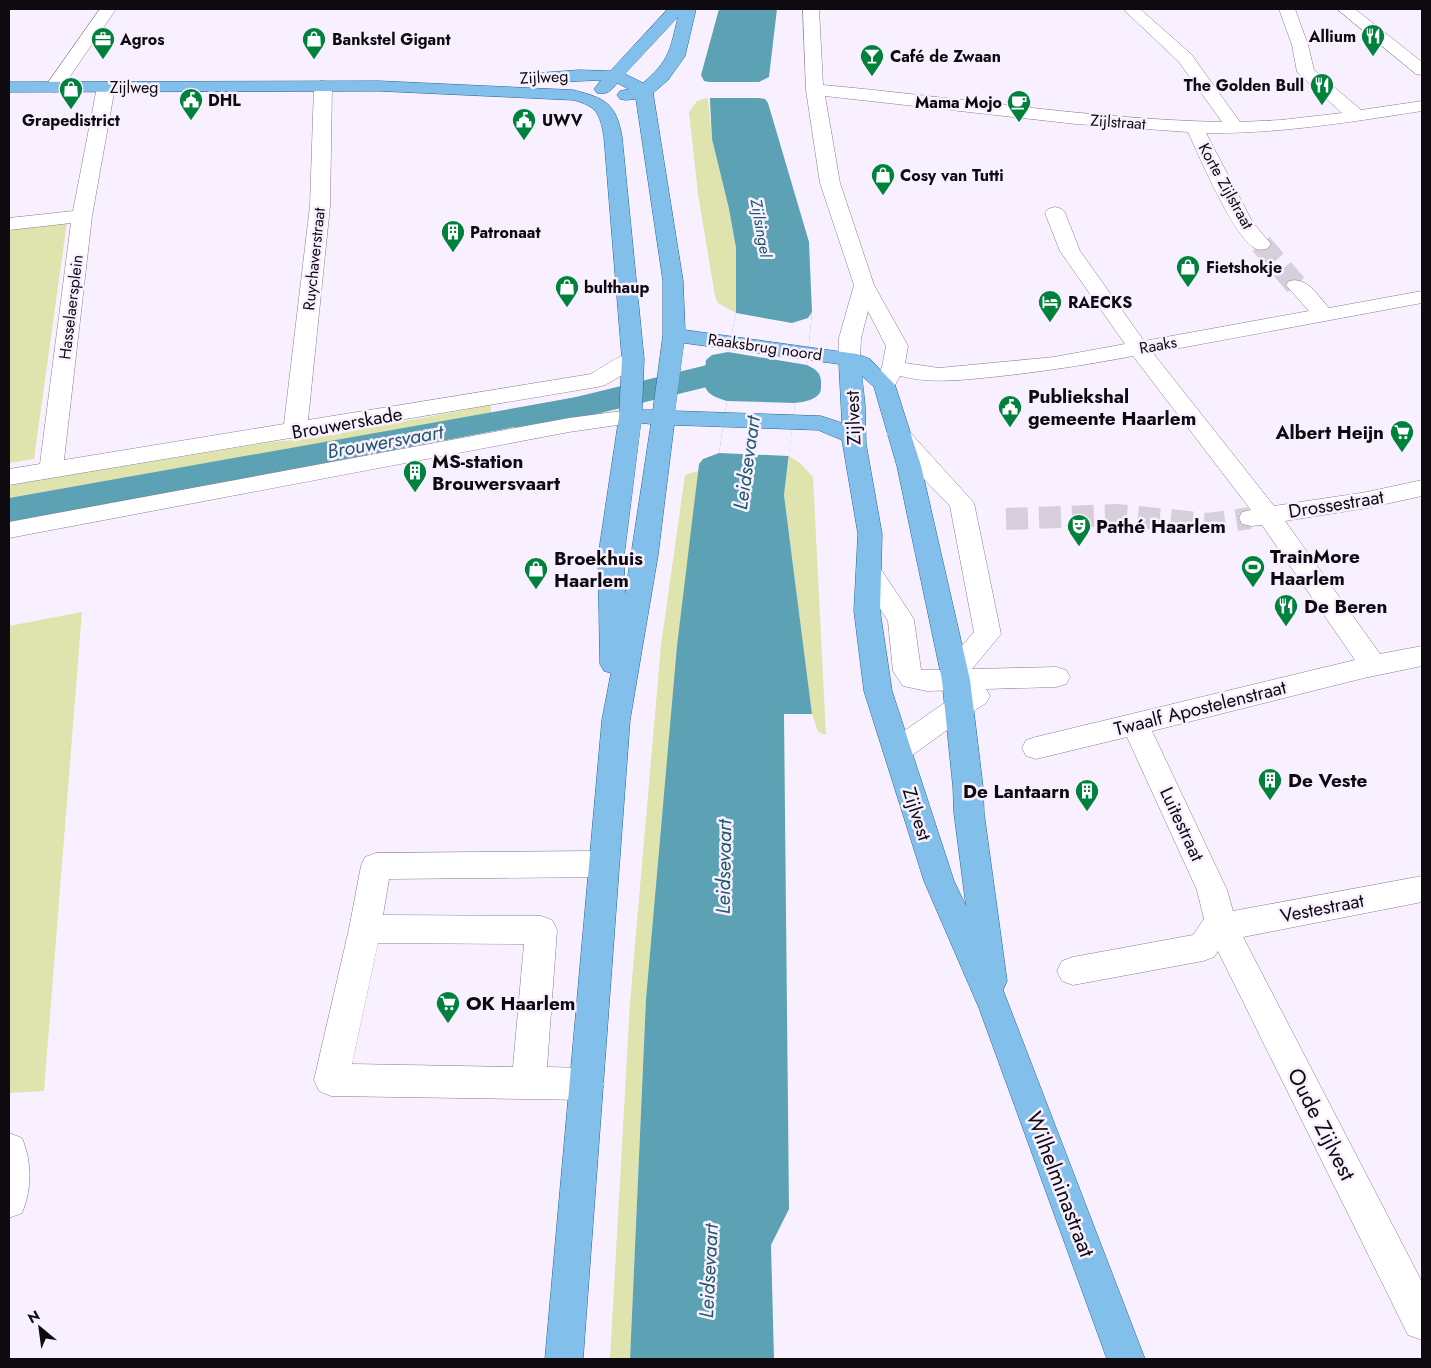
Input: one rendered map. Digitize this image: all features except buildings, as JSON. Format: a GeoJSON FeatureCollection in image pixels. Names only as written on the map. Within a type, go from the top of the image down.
{"type":"FeatureCollection","features":[{"type":"Feature","properties":{"kind":"main road"},"geometry":{"type":"LineString","coordinates":[[594,100],[613,76],[663,26],[676,9]]}},
{"type":"Feature","properties":{"kind":"main road"},"geometry":{"type":"LineString","coordinates":[[594,100],[644,92],[662,76],[677,56],[688,9]]}},
{"type":"Feature","properties":{"kind":"main road","name":"Zijlweg"},"geometry":{"type":"LineString","coordinates":[[379,86],[613,76],[627,80],[644,92]]}},
{"type":"Feature","properties":{"kind":"main road","name":"Zijlweg"},"geometry":{"type":"LineString","coordinates":[[9,87],[379,86],[572,95],[594,100]]}},
{"type":"Feature","properties":{"kind":"main road"},"geometry":{"type":"LineString","coordinates":[[564,1359],[616,720],[645,555],[674,335],[673,281],[644,92]]}},
{"type":"Feature","properties":{"kind":"main road"},"geometry":{"type":"LineString","coordinates":[[594,100],[604,106],[610,117],[614,137],[633,359],[631,401],[611,557],[616,720]]}},
{"type":"Feature","properties":{"kind":"main road","name":"Raaksbrug noord"},"geometry":{"type":"LineString","coordinates":[[674,335],[840,358]]}},
{"type":"Feature","properties":{"kind":"main road","name":"Brouwerskade"},"geometry":{"type":"LineString","coordinates":[[633,359],[674,335]]}},
{"type":"Feature","properties":{"kind":"main road"},"geometry":{"type":"LineString","coordinates":[[821,423],[854,405],[888,376],[862,364],[840,358]]}},
{"type":"Feature","properties":{"kind":"main road","name":"Zijlvest"},"geometry":{"type":"LineString","coordinates":[[840,358],[854,405],[853,436],[870,534],[867,611],[878,691],[939,881],[995,1008]]}},
{"type":"Feature","properties":{"kind":"main road","name":"Zijlvest"},"geometry":{"type":"LineString","coordinates":[[888,376],[899,434],[909,466],[956,686],[968,788],[969,813],[995,1008]]}},
{"type":"Feature","properties":{"kind":"main road"},"geometry":{"type":"LineString","coordinates":[[631,401],[662,418],[821,423],[853,436]]}},
{"type":"Feature","properties":{"kind":"main road","name":"Wilhelminastraat"},"geometry":{"type":"LineString","coordinates":[[995,1008],[1126,1359]]}},
{"type":"Feature","properties":{"kind":"street"},"geometry":{"type":"LineString","coordinates":[[54,87],[108,9]]}},
{"type":"Feature","properties":{"kind":"street","name":"Zijlvest"},"geometry":{"type":"LineString","coordinates":[[811,9],[814,90],[830,183],[864,285],[897,346],[888,376]]}},
{"type":"Feature","properties":{"kind":"street"},"geometry":{"type":"LineString","coordinates":[[1131,9],[1185,58],[1235,128]]}},
{"type":"Feature","properties":{"kind":"street"},"geometry":{"type":"LineString","coordinates":[[1287,9],[1300,45],[1306,72],[1356,115]]}},
{"type":"Feature","properties":{"kind":"street"},"geometry":{"type":"LineString","coordinates":[[1345,9],[1422,70]]}},
{"type":"Feature","properties":{"kind":"street","name":"Ruychaverstraat"},"geometry":{"type":"LineString","coordinates":[[295,432],[320,206],[323,86]]}},
{"type":"Feature","properties":{"kind":"street","name":"Hasselaersplein"},"geometry":{"type":"LineString","coordinates":[[51,470],[82,216],[106,87]]}},
{"type":"Feature","properties":{"kind":"street","name":"Zijlstraat"},"geometry":{"type":"LineString","coordinates":[[814,90],[1109,122],[1194,127],[1235,128],[1288,125],[1422,106]]}},
{"type":"Feature","properties":{"kind":"street","name":"Korte Zijlstraat"},"geometry":{"type":"LineString","coordinates":[[1194,127],[1244,225],[1261,244]]}},
{"type":"Feature","properties":{"kind":"street"},"geometry":{"type":"LineString","coordinates":[[1055,213],[1070,251],[1369,667]]}},
{"type":"Feature","properties":{"kind":"street"},"geometry":{"type":"LineString","coordinates":[[9,224],[82,216]]}},
{"type":"Feature","properties":{"kind":"street","name":"Zijlvest"},"geometry":{"type":"LineString","coordinates":[[840,358],[850,338],[864,285]]}},
{"type":"Feature","properties":{"kind":"street"},"geometry":{"type":"LineString","coordinates":[[1296,285],[1324,315]]}},
{"type":"Feature","properties":{"kind":"street","name":"Raaks"},"geometry":{"type":"LineString","coordinates":[[888,376],[915,373],[939,375],[1054,364],[1422,297]]}},
{"type":"Feature","properties":{"kind":"street","name":"Brouwerskade"},"geometry":{"type":"LineString","coordinates":[[9,478],[295,432],[597,380],[633,359]]}},
{"type":"Feature","properties":{"kind":"street"},"geometry":{"type":"LineString","coordinates":[[9,530],[560,427],[631,401]]}},
{"type":"Feature","properties":{"kind":"street"},"geometry":{"type":"LineString","coordinates":[[897,751],[956,686],[988,634],[962,503],[931,472],[899,434]]}},
{"type":"Feature","properties":{"kind":"street","name":"Drossestraat"},"geometry":{"type":"LineString","coordinates":[[1259,516],[1367,500],[1422,488]]}},
{"type":"Feature","properties":{"kind":"street"},"geometry":{"type":"LineString","coordinates":[[869,571],[900,620],[907,672],[913,679],[956,686],[1008,678],[1056,677]]}},
{"type":"Feature","properties":{"kind":"street","name":"Twaalf Apostelenstraat"},"geometry":{"type":"LineString","coordinates":[[1036,748],[1369,667],[1422,656]]}},
{"type":"Feature","properties":{"kind":"street","name":"Luitestraat"},"geometry":{"type":"LineString","coordinates":[[1134,724],[1147,748],[1212,890],[1222,927]]}},
{"type":"Feature","properties":{"kind":"street"},"geometry":{"type":"LineString","coordinates":[[587,1084],[332,1080],[365,929],[376,866],[604,864]]}},
{"type":"Feature","properties":{"kind":"street","name":"Vestestraat"},"geometry":{"type":"LineString","coordinates":[[1222,927],[1422,888]]}},
{"type":"Feature","properties":{"kind":"street"},"geometry":{"type":"LineString","coordinates":[[1073,971],[1203,947],[1213,930],[1222,927]]}},
{"type":"Feature","properties":{"kind":"street","name":"Oude Zijlvest"},"geometry":{"type":"LineString","coordinates":[[1222,927],[1422,1321]]}},
{"type":"Feature","properties":{"kind":"street"},"geometry":{"type":"LineString","coordinates":[[365,929],[541,930],[529,1083]]}},
{"type":"Feature","properties":{"kind":"street"},"geometry":{"type":"LineString","coordinates":[[9,1150],[12,1167],[9,1200]]}},
{"type":"Feature","properties":{"kind":"green space"},"geometry":{"type":"Polygon","coordinates":[[[708,98],[712,139],[729,209],[736,248],[736,313],[718,303],[715,296],[698,194],[689,112],[697,101],[708,98]]]}},
{"type":"Feature","properties":{"kind":"green space"},"geometry":{"type":"Polygon","coordinates":[[[67,222],[34,459],[9,463],[9,228],[67,222]]]}},
{"type":"Feature","properties":{"kind":"green space"},"geometry":{"type":"Polygon","coordinates":[[[491,405],[491,413],[9,498],[9,485],[272,442],[315,438],[491,405]]]}},
{"type":"Feature","properties":{"kind":"green space"},"geometry":{"type":"Polygon","coordinates":[[[789,456],[800,463],[813,477],[826,735],[818,732],[812,714],[784,495],[789,456]]]}},
{"type":"Feature","properties":{"kind":"green space"},"geometry":{"type":"Polygon","coordinates":[[[698,471],[646,999],[630,1359],[610,1359],[630,1002],[661,645],[685,475],[698,471]]]}},
{"type":"Feature","properties":{"kind":"green space"},"geometry":{"type":"Polygon","coordinates":[[[82,612],[44,1091],[9,1093],[9,626],[82,612]]]}},
{"type":"Feature","properties":{"kind":"water"},"geometry":{"type":"Polygon","coordinates":[[[719,9],[777,9],[769,77],[759,82],[759,98],[765,99],[768,103],[809,242],[812,312],[807,365],[814,369],[821,378],[820,391],[817,396],[795,403],[784,495],[812,714],[784,714],[789,1209],[771,1245],[774,1359],[630,1359],[646,999],[677,646],[699,464],[703,459],[719,453],[727,401],[712,395],[708,391],[705,387],[704,376],[706,360],[712,355],[728,352],[736,313],[736,248],[729,209],[712,139],[709,82],[704,81],[701,75],[719,9]]]}},
{"type":"Feature","properties":{"kind":"water"},"geometry":{"type":"Polygon","coordinates":[[[577,397],[578,415],[9,523],[9,498],[577,397]]]}},
{"type":"Feature","properties":{"kind":"pier"},"geometry":{"type":"Polygon","coordinates":[[[709,82],[759,82],[759,98],[708,98],[709,82]]]}},
{"type":"Feature","properties":{"kind":"pier"},"geometry":{"type":"Polygon","coordinates":[[[812,312],[807,365],[728,352],[736,313],[792,323],[808,318],[812,312]]]}},
{"type":"Feature","properties":{"kind":"pier"},"geometry":{"type":"Polygon","coordinates":[[[727,401],[795,403],[789,456],[719,453],[727,401]]]}},
{"type":"Feature","properties":{"kind":"waterway","name":"Brouwersvaart"},"geometry":{"type":"LineString","coordinates":[[521,418],[572,409],[711,375],[760,376]]}},
{"type":"Feature","properties":{"kind":"tunnel"},"geometry":{"type":"LineString","coordinates":[[1261,244],[1296,285]]}},
{"type":"Feature","properties":{"kind":"tunnel"},"geometry":{"type":"LineString","coordinates":[[1006,519],[1117,515],[1209,524],[1250,518]]}},
{"type":"Feature","properties":{"kind":"place","name":"Allium"},"geometry":{"type":"Point","coordinates":[1373,57]}},
{"type":"Feature","properties":{"kind":"place","name":"Agros"},"geometry":{"type":"Point","coordinates":[103,60]}},
{"type":"Feature","properties":{"kind":"place","name":"Bankstel Gigant"},"geometry":{"type":"Point","coordinates":[314,60]}},
{"type":"Feature","properties":{"kind":"place","name":"Café de Zwaan"},"geometry":{"type":"Point","coordinates":[872,77]}},
{"type":"Feature","properties":{"kind":"place","name":"The Golden Bull"},"geometry":{"type":"Point","coordinates":[1322,106]}},
{"type":"Feature","properties":{"kind":"place","name":"Grapedistrict"},"geometry":{"type":"Point","coordinates":[71,110]}},
{"type":"Feature","properties":{"kind":"place","name":"DHL"},"geometry":{"type":"Point","coordinates":[191,121]}},
{"type":"Feature","properties":{"kind":"place","name":"Mama Mojo"},"geometry":{"type":"Point","coordinates":[1019,123]}},
{"type":"Feature","properties":{"kind":"place","name":"UWV"},"geometry":{"type":"Point","coordinates":[524,141]}},
{"type":"Feature","properties":{"kind":"place","name":"Cosy van Tutti"},"geometry":{"type":"Point","coordinates":[883,196]}},
{"type":"Feature","properties":{"kind":"place","name":"Patronaat"},"geometry":{"type":"Point","coordinates":[453,253]}},
{"type":"Feature","properties":{"kind":"place","name":"Fietshokje"},"geometry":{"type":"Point","coordinates":[1188,288]}},
{"type":"Feature","properties":{"kind":"place","name":"bulthaup"},"geometry":{"type":"Point","coordinates":[567,308]}},
{"type":"Feature","properties":{"kind":"place","name":"RAECKS"},"geometry":{"type":"Point","coordinates":[1050,323]}},
{"type":"Feature","properties":{"kind":"place","name":"Publiekshal gemeente Haarlem"},"geometry":{"type":"Point","coordinates":[1010,428]}},
{"type":"Feature","properties":{"kind":"place","name":"Albert Heijn"},"geometry":{"type":"Point","coordinates":[1402,453]}},
{"type":"Feature","properties":{"kind":"place","name":"MS-station Brouwersvaart"},"geometry":{"type":"Point","coordinates":[415,493]}},
{"type":"Feature","properties":{"kind":"place","name":"Pathé Haarlem"},"geometry":{"type":"Point","coordinates":[1079,547]}},
{"type":"Feature","properties":{"kind":"place","name":"TrainMore Haarlem"},"geometry":{"type":"Point","coordinates":[1253,588]}},
{"type":"Feature","properties":{"kind":"place","name":"Broekhuis Haarlem"},"geometry":{"type":"Point","coordinates":[536,590]}},
{"type":"Feature","properties":{"kind":"place","name":"De Beren"},"geometry":{"type":"Point","coordinates":[1286,627]}},
{"type":"Feature","properties":{"kind":"place","name":"De Veste"},"geometry":{"type":"Point","coordinates":[1270,801]}},
{"type":"Feature","properties":{"kind":"place","name":"De Lantaarn"},"geometry":{"type":"Point","coordinates":[1087,812]}},
{"type":"Feature","properties":{"kind":"place","name":"OK Haarlem"},"geometry":{"type":"Point","coordinates":[448,1024]}},
{"type":"Feature","properties":{"kind":"water label","name":"Zijlsingel"},"geometry":{"type":"Point","coordinates":[761,228]}},
{"type":"Feature","properties":{"kind":"water label","name":"Leidsevaart"},"geometry":{"type":"Point","coordinates":[747,463]}},
{"type":"Feature","properties":{"kind":"water label","name":"Leidsevaart"},"geometry":{"type":"Point","coordinates":[724,867]}},
{"type":"Feature","properties":{"kind":"water label","name":"Leidsevaart"},"geometry":{"type":"Point","coordinates":[709,1271]}}]}
